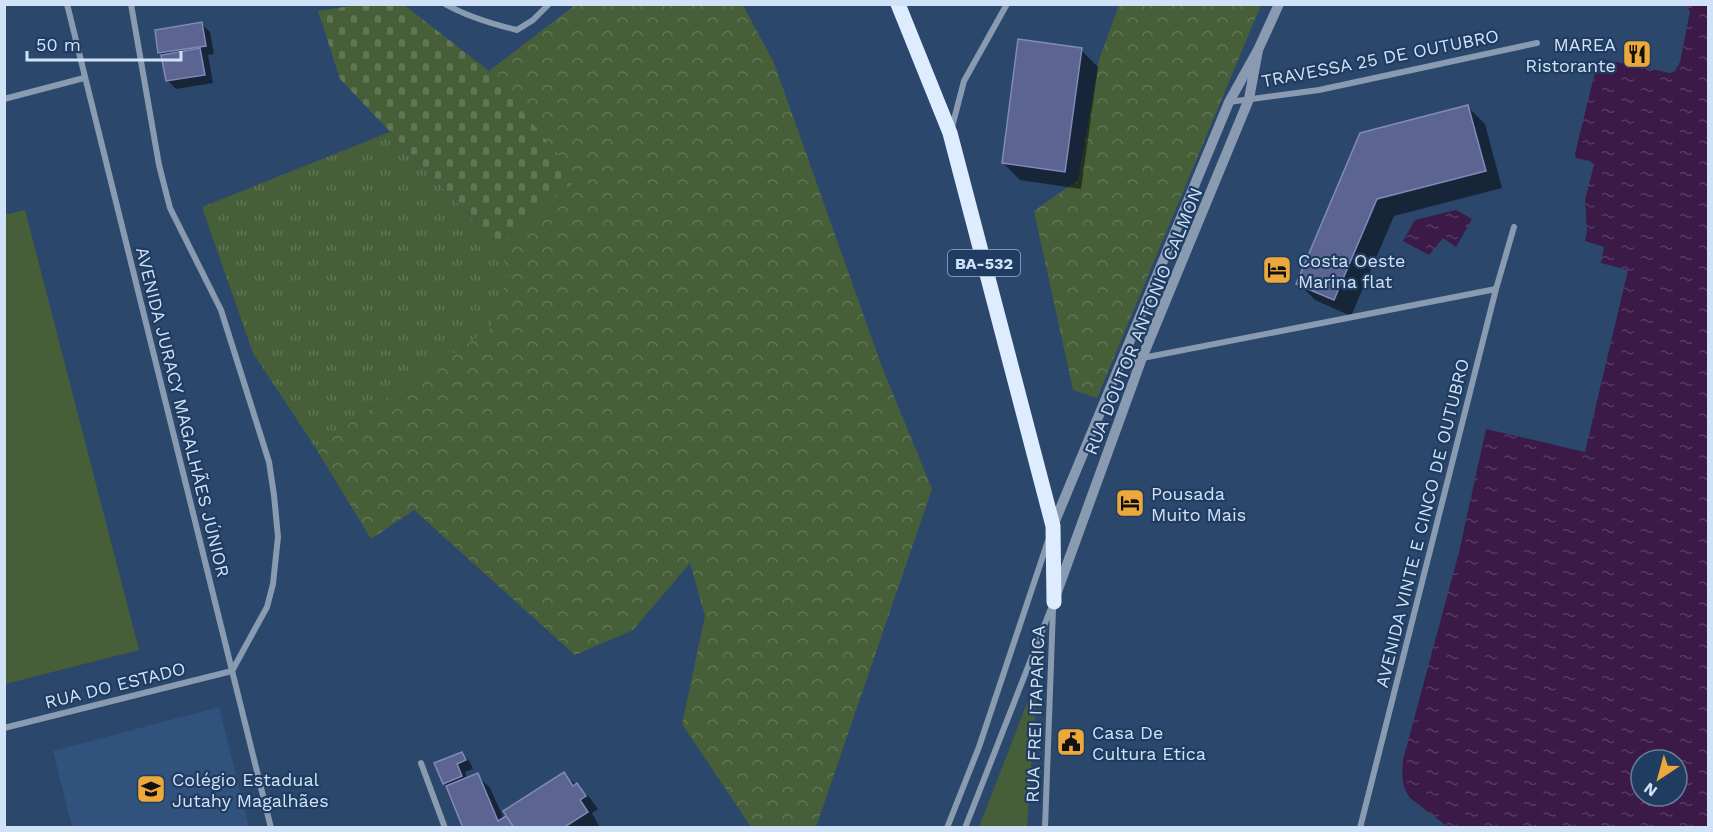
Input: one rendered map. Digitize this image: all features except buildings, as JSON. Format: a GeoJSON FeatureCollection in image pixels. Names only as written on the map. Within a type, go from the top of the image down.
{"type":"FeatureCollection","features":[{"type":"Feature","properties":{"kind":"main road","name":"BA-532"},"geometry":{"type":"LineString","coordinates":[[898,4],[950,133],[1053,526],[1054,602]]}},
{"type":"Feature","properties":{"kind":"street","name":"AVENIDA JURACY MAGALHÃES JÚNIOR"},"geometry":{"type":"LineString","coordinates":[[67,4],[271,828]]}},
{"type":"Feature","properties":{"kind":"street"},"geometry":{"type":"LineString","coordinates":[[131,4],[159,165],[170,208],[221,310],[269,462],[278,537],[273,584],[267,607],[232,671]]}},
{"type":"Feature","properties":{"kind":"street"},"geometry":{"type":"LineString","coordinates":[[445,4],[496,26],[518,30],[533,20],[549,4]]}},
{"type":"Feature","properties":{"kind":"street"},"geometry":{"type":"LineString","coordinates":[[950,133],[964,81],[1007,4]]}},
{"type":"Feature","properties":{"kind":"street","name":"RUA DOUTOR ANTONIO CALMON"},"geometry":{"type":"LineString","coordinates":[[1053,526],[1229,102],[1258,50],[1279,4]]}},
{"type":"Feature","properties":{"kind":"street","name":"TRAVESSA 25 DE OUTUBRO"},"geometry":{"type":"LineString","coordinates":[[1229,102],[1319,90],[1537,43]]}},
{"type":"Feature","properties":{"kind":"street","name":"RUA DOUTOR ANTONIO CALMON"},"geometry":{"type":"LineString","coordinates":[[1054,602],[1142,358],[1250,99],[1258,50]]}},
{"type":"Feature","properties":{"kind":"street"},"geometry":{"type":"LineString","coordinates":[[4,99],[84,78]]}},
{"type":"Feature","properties":{"kind":"street","name":"AVENIDA VINTE E CINCO DE OUTUBRO"},"geometry":{"type":"LineString","coordinates":[[1360,828],[1496,289],[1514,227]]}},
{"type":"Feature","properties":{"kind":"street"},"geometry":{"type":"LineString","coordinates":[[1121,362],[1496,289]]}},
{"type":"Feature","properties":{"kind":"street"},"geometry":{"type":"LineString","coordinates":[[947,828],[979,747],[1053,526]]}},
{"type":"Feature","properties":{"kind":"street","name":"BA-532"},"geometry":{"type":"LineString","coordinates":[[965,828],[1054,602]]}},
{"type":"Feature","properties":{"kind":"street","name":"RUA FREI ITAPARICA"},"geometry":{"type":"LineString","coordinates":[[1046,828],[1054,602]]}},
{"type":"Feature","properties":{"kind":"street","name":"RUA DO ESTADO"},"geometry":{"type":"LineString","coordinates":[[4,728],[232,671]]}},
{"type":"Feature","properties":{"kind":"street"},"geometry":{"type":"LineString","coordinates":[[979,747],[993,755]]}},
{"type":"Feature","properties":{"kind":"street"},"geometry":{"type":"LineString","coordinates":[[421,763],[445,828]]}},
{"type":"Feature","properties":{"kind":"shaded area","name":"Colégio Estadual Jutahy Magalhães"},"geometry":{"type":"Polygon","coordinates":[[[219,707],[249,827],[72,827],[53,751],[219,707]]]}},
{"type":"Feature","properties":{"kind":"green space"},"geometry":{"type":"Polygon","coordinates":[[[357,5],[404,5],[489,71],[578,179],[497,245],[340,79],[318,11],[357,5]]]}},
{"type":"Feature","properties":{"kind":"green space"},"geometry":{"type":"Polygon","coordinates":[[[575,5],[743,5],[774,63],[882,367],[932,489],[816,827],[751,827],[682,724],[705,616],[690,563],[633,630],[575,655],[414,510],[371,539],[315,447],[491,328],[509,273],[497,245],[578,179],[489,71],[575,5]]]}},
{"type":"Feature","properties":{"kind":"green space"},"geometry":{"type":"Polygon","coordinates":[[[1119,5],[1261,5],[1097,398],[1073,390],[1034,211],[1078,180],[1099,60],[1119,5]]]}},
{"type":"Feature","properties":{"kind":"green space"},"geometry":{"type":"Polygon","coordinates":[[[390,132],[497,245],[509,273],[491,328],[315,447],[253,353],[202,207],[390,132]]]}},
{"type":"Feature","properties":{"kind":"green space"},"geometry":{"type":"Polygon","coordinates":[[[25,210],[139,650],[5,684],[4,215],[25,210]]]}},
{"type":"Feature","properties":{"kind":"green space"},"geometry":{"type":"Polygon","coordinates":[[[1029,698],[1036,700],[1027,827],[979,827],[1029,698]]]}},
{"type":"Feature","properties":{"kind":"water"},"geometry":{"type":"Polygon","coordinates":[[[1680,5],[1708,5],[1708,827],[1448,827],[1410,798],[1402,775],[1403,760],[1459,552],[1486,429],[1585,452],[1628,270],[1601,263],[1604,247],[1585,241],[1587,231],[1585,200],[1594,165],[1590,161],[1576,158],[1575,154],[1597,64],[1601,59],[1670,73],[1675,71],[1680,62],[1690,11],[1686,6],[1680,5]]]}},
{"type":"Feature","properties":{"kind":"water"},"geometry":{"type":"Polygon","coordinates":[[[1456,210],[1472,219],[1456,247],[1443,238],[1429,255],[1403,241],[1415,220],[1456,210]]]}},
{"type":"Feature","properties":{"kind":"place","name":"MAREA Ristorante"},"geometry":{"type":"Point","coordinates":[1637,54]}},
{"type":"Feature","properties":{"kind":"place","name":"Costa Oeste Marina flat"},"geometry":{"type":"Point","coordinates":[1277,270]}},
{"type":"Feature","properties":{"kind":"place","name":"Pousada Muito Mais"},"geometry":{"type":"Point","coordinates":[1130,503]}},
{"type":"Feature","properties":{"kind":"place","name":"Casa De Cultura Etica"},"geometry":{"type":"Point","coordinates":[1071,742]}},
{"type":"Feature","properties":{"kind":"place","name":"Colégio Estadual Jutahy Magalhães"},"geometry":{"type":"Point","coordinates":[151,789]}}]}
